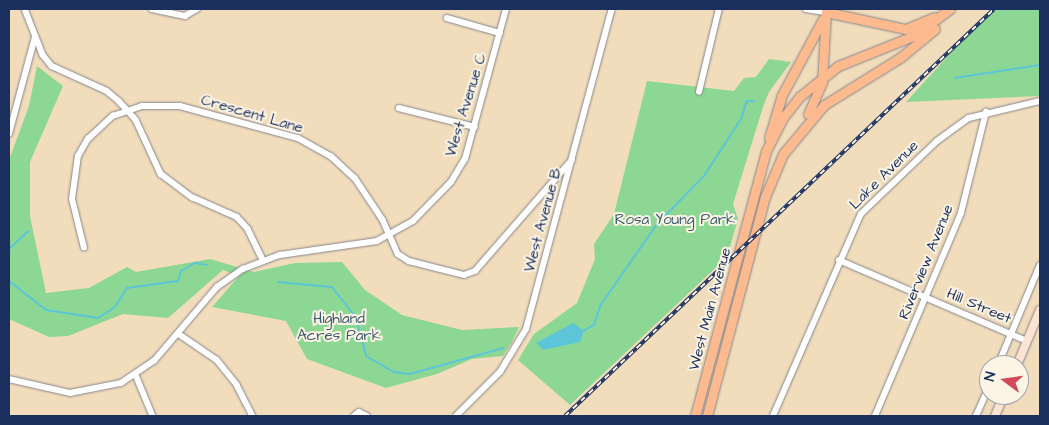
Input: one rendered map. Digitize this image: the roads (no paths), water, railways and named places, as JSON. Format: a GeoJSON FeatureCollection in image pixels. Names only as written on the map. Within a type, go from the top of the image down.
{"type":"FeatureCollection","features":[{"type":"Feature","properties":{"kind":"main road"},"geometry":{"type":"LineString","coordinates":[[826,12],[906,30],[944,9]]}},
{"type":"Feature","properties":{"kind":"main road","name":"West Main Avenue"},"geometry":{"type":"LineString","coordinates":[[695,416],[766,151],[790,108],[823,76],[858,55],[919,33],[950,9]]}},
{"type":"Feature","properties":{"kind":"main road","name":"West Main Avenue"},"geometry":{"type":"LineString","coordinates":[[707,416],[774,171],[792,140],[819,110],[901,57],[959,9]]}},
{"type":"Feature","properties":{"kind":"main road"},"geometry":{"type":"LineString","coordinates":[[774,171],[784,144],[818,100],[823,76],[826,12]]}},
{"type":"Feature","properties":{"kind":"main road"},"geometry":{"type":"LineString","coordinates":[[766,151],[780,101],[826,12]]}},
{"type":"Feature","properties":{"kind":"street"},"geometry":{"type":"LineString","coordinates":[[24,9],[35,37],[52,66],[107,90],[128,111],[161,174],[192,197],[237,217],[248,229],[263,260]]}},
{"type":"Feature","properties":{"kind":"street"},"geometry":{"type":"LineString","coordinates":[[152,9],[185,16],[198,9]]}},
{"type":"Feature","properties":{"kind":"street","name":"West Avenue C"},"geometry":{"type":"LineString","coordinates":[[9,379],[41,390],[77,393],[108,388],[136,375],[179,334],[217,286],[263,260],[353,248],[413,222],[451,182],[475,127],[506,9]]}},
{"type":"Feature","properties":{"kind":"street","name":"West Avenue B"},"geometry":{"type":"LineString","coordinates":[[456,416],[494,379],[522,339],[612,9]]}},
{"type":"Feature","properties":{"kind":"street"},"geometry":{"type":"LineString","coordinates":[[699,92],[719,9]]}},
{"type":"Feature","properties":{"kind":"street"},"geometry":{"type":"LineString","coordinates":[[806,9],[826,12]]}},
{"type":"Feature","properties":{"kind":"street"},"geometry":{"type":"LineString","coordinates":[[447,18],[500,32]]}},
{"type":"Feature","properties":{"kind":"street"},"geometry":{"type":"LineString","coordinates":[[9,134],[35,37]]}},
{"type":"Feature","properties":{"kind":"street","name":"Lake Avenue"},"geometry":{"type":"LineString","coordinates":[[772,416],[838,260],[861,214],[937,141],[986,112],[1040,101]]}},
{"type":"Feature","properties":{"kind":"street","name":"Crescent Lane"},"geometry":{"type":"LineString","coordinates":[[84,248],[72,198],[78,156],[99,126],[128,111],[165,104],[298,138],[331,156],[355,178],[389,234],[398,254],[409,262],[464,275],[475,271],[572,160]]}},
{"type":"Feature","properties":{"kind":"street"},"geometry":{"type":"LineString","coordinates":[[399,108],[475,127]]}},
{"type":"Feature","properties":{"kind":"street","name":"Riverview Avenue"},"geometry":{"type":"LineString","coordinates":[[875,416],[961,213],[986,112]]}},
{"type":"Feature","properties":{"kind":"street","name":"Hill Street"},"geometry":{"type":"LineString","coordinates":[[838,260],[1027,341]]}},
{"type":"Feature","properties":{"kind":"street"},"geometry":{"type":"LineString","coordinates":[[1002,355],[1040,265]]}},
{"type":"Feature","properties":{"kind":"street"},"geometry":{"type":"LineString","coordinates":[[1021,355],[1040,310]]}},
{"type":"Feature","properties":{"kind":"street"},"geometry":{"type":"LineString","coordinates":[[179,334],[217,360],[238,385],[253,416]]}},
{"type":"Feature","properties":{"kind":"street"},"geometry":{"type":"LineString","coordinates":[[136,375],[153,416]]}},
{"type":"Feature","properties":{"kind":"street"},"geometry":{"type":"LineString","coordinates":[[354,416],[358,412],[367,416]]}},
{"type":"Feature","properties":{"kind":"water"},"geometry":{"type":"Polygon","coordinates":[[[573,323],[584,331],[580,342],[543,350],[536,343],[573,323]]]}},
{"type":"Feature","properties":{"kind":"waterway"},"geometry":{"type":"LineString","coordinates":[[955,78],[1040,65]]}},
{"type":"Feature","properties":{"kind":"waterway"},"geometry":{"type":"LineString","coordinates":[[583,331],[594,325],[600,306],[657,224],[704,176],[741,119],[747,101],[754,101]]}},
{"type":"Feature","properties":{"kind":"waterway"},"geometry":{"type":"LineString","coordinates":[[9,249],[28,231]]}},
{"type":"Feature","properties":{"kind":"waterway"},"geometry":{"type":"LineString","coordinates":[[9,281],[46,310],[98,318],[115,307],[127,288],[178,281],[181,271],[195,263],[207,265]]}},
{"type":"Feature","properties":{"kind":"waterway"},"geometry":{"type":"LineString","coordinates":[[278,282],[332,287],[356,318],[366,356],[394,372],[410,374],[503,348]]}},
{"type":"Feature","properties":{"kind":"railway"},"geometry":{"type":"LineString","coordinates":[[565,416],[994,9]]}},
{"type":"Feature","properties":{"kind":"park label","name":"Rosa Young Park"},"geometry":{"type":"Point","coordinates":[675,220]}},
{"type":"Feature","properties":{"kind":"park label","name":"Highland Acres Park"},"geometry":{"type":"Point","coordinates":[339,326]}}]}
